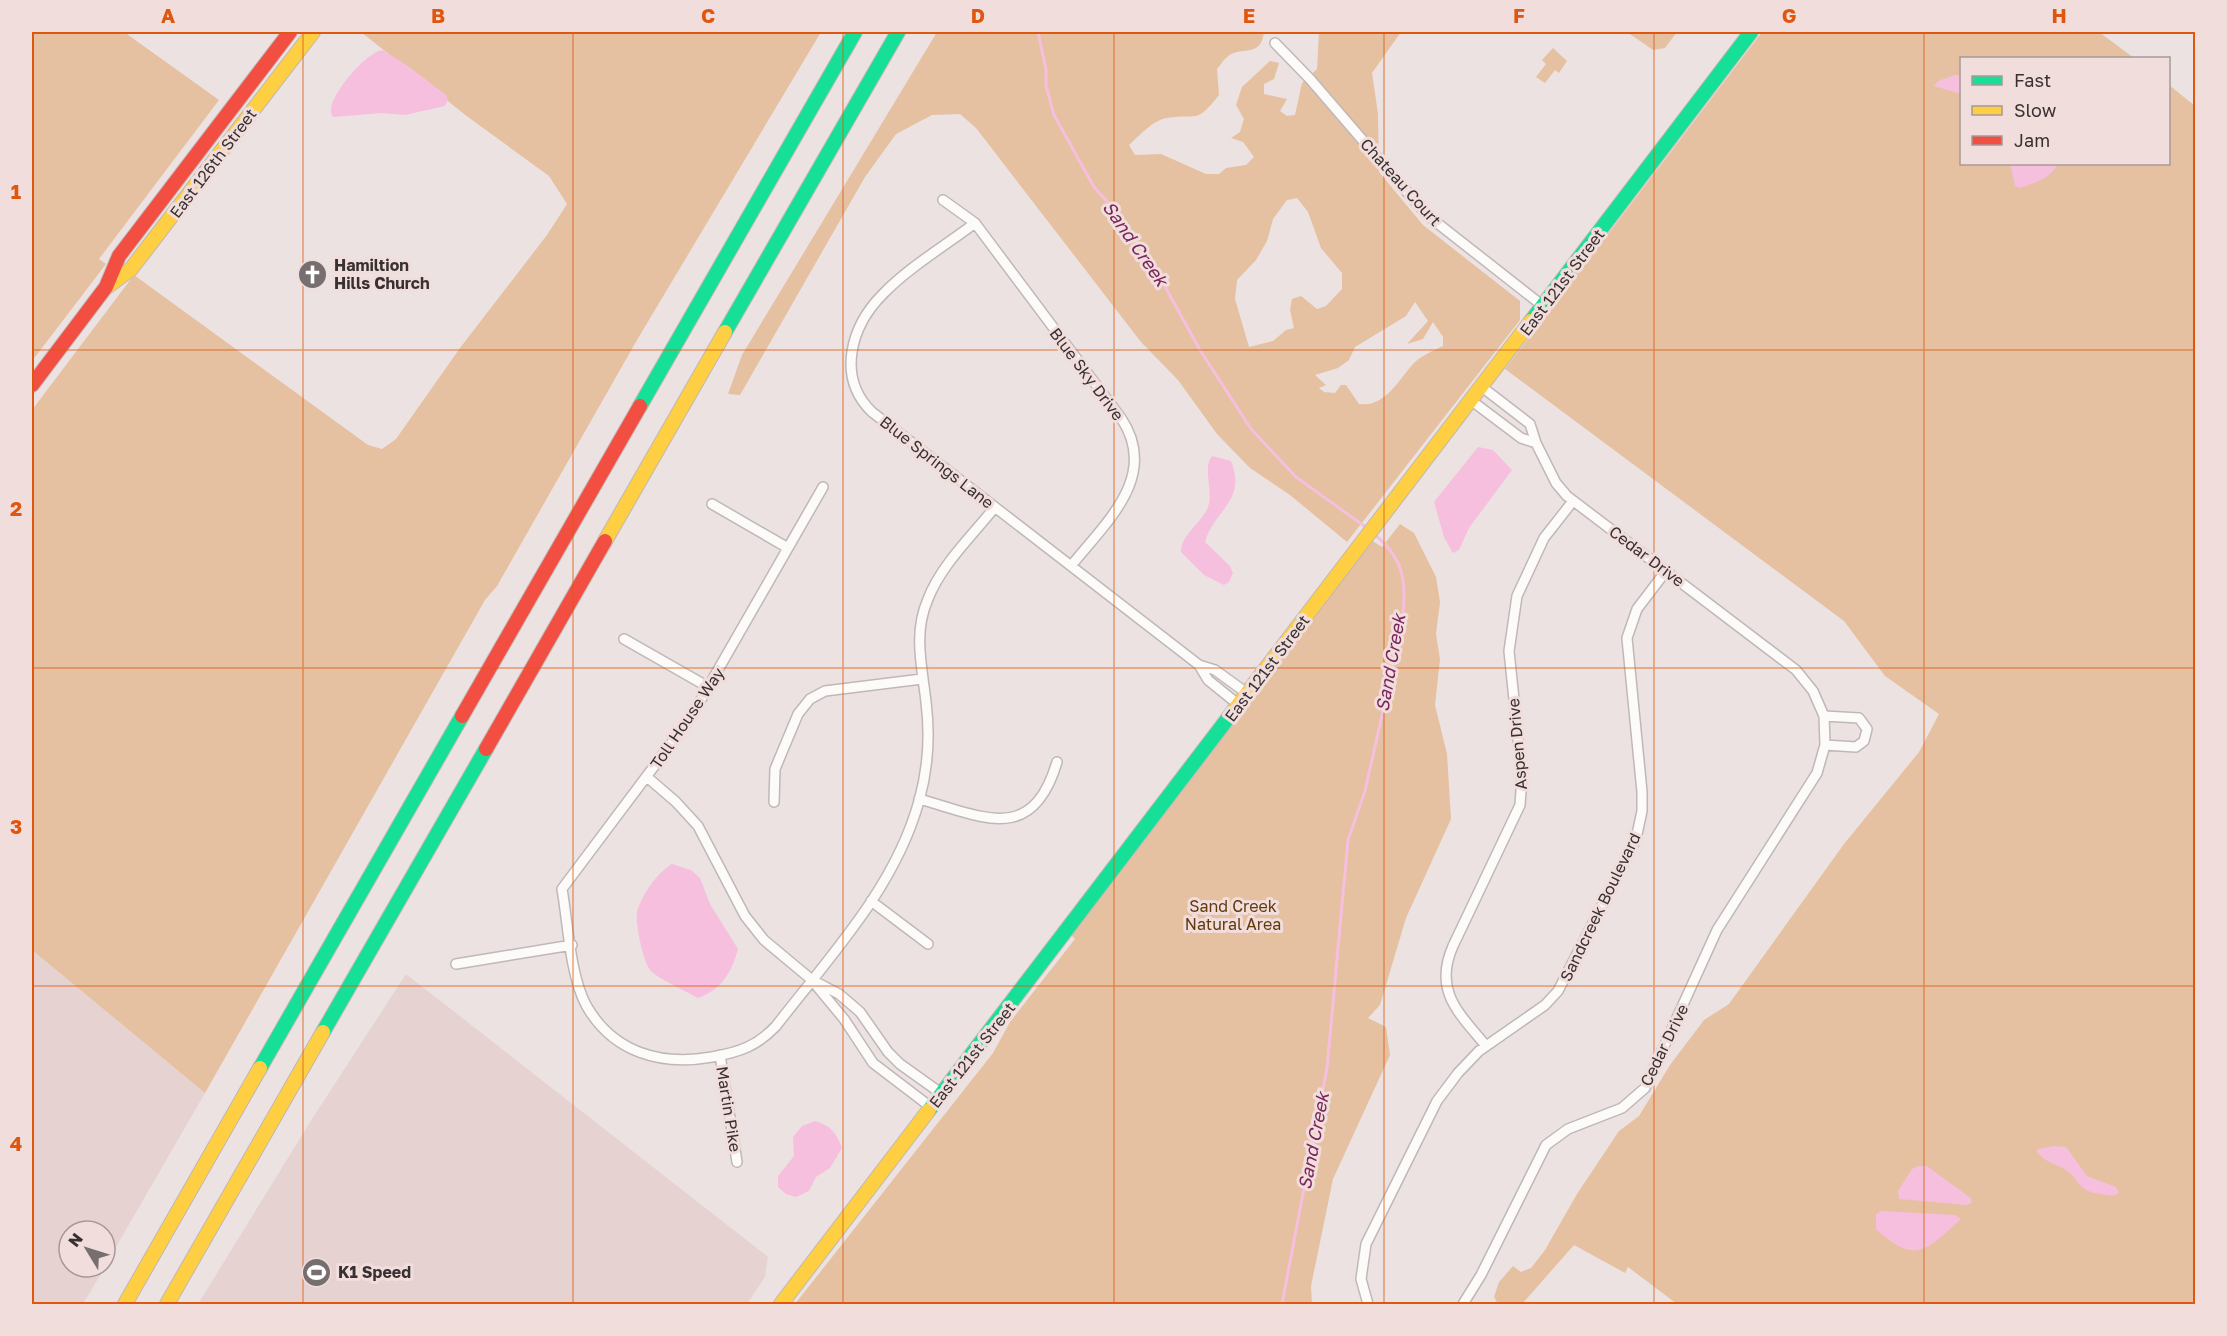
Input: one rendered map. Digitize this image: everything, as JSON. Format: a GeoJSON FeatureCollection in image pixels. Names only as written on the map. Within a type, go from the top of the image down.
{"type":"FeatureCollection","features":[{"type":"Feature","properties":{"kind":"main road","name":"East 126th Street"},"geometry":{"type":"LineString","coordinates":[[32,385],[106,287],[119,256],[290,32]]}},
{"type":"Feature","properties":{"kind":"main road","name":"East 126th Street"},"geometry":{"type":"LineString","coordinates":[[106,287],[131,269],[313,32]]}},
{"type":"Feature","properties":{"kind":"main road"},"geometry":{"type":"LineString","coordinates":[[125,1305],[855,32]]}},
{"type":"Feature","properties":{"kind":"main road"},"geometry":{"type":"LineString","coordinates":[[167,1305],[898,32]]}},
{"type":"Feature","properties":{"kind":"main road","name":"East 121st Street"},"geometry":{"type":"LineString","coordinates":[[781,1305],[1751,32]]}},
{"type":"Feature","properties":{"kind":"street","name":"Chateau Court"},"geometry":{"type":"LineString","coordinates":[[1275,43],[1310,79],[1427,214],[1543,306]]}},
{"type":"Feature","properties":{"kind":"street","name":"Blue Sky Drive"},"geometry":{"type":"LineString","coordinates":[[943,200],[975,224],[1121,418],[1133,439],[1136,453],[1135,471],[1127,493],[1071,566]]}},
{"type":"Feature","properties":{"kind":"street","name":"Blue Springs Lane"},"geometry":{"type":"LineString","coordinates":[[975,224],[896,283],[876,302],[855,340],[850,360],[850,374],[859,397],[872,412],[1199,664],[1215,670],[1248,694]]}},
{"type":"Feature","properties":{"kind":"street","name":"Cedar Drive"},"geometry":{"type":"LineString","coordinates":[[1463,1305],[1481,1275],[1546,1145],[1568,1129],[1622,1108],[1645,1088],[1717,930],[1809,787],[1817,773],[1825,745],[1824,716],[1813,691],[1796,670],[1573,501],[1556,483],[1536,443],[1530,424],[1482,387]]}},
{"type":"Feature","properties":{"kind":"street"},"geometry":{"type":"LineString","coordinates":[[1472,400],[1521,438],[1536,443]]}},
{"type":"Feature","properties":{"kind":"street","name":"Toll House Way"},"geometry":{"type":"LineString","coordinates":[[823,487],[710,688],[647,777],[562,889],[580,991],[585,1004],[600,1024],[617,1040],[646,1055],[667,1060],[720,1055],[744,1050],[758,1044],[776,1026],[871,901],[900,854],[920,799],[927,740],[919,631],[927,600],[942,573],[995,507]]}},
{"type":"Feature","properties":{"kind":"street","name":"Aspen Drive"},"geometry":{"type":"LineString","coordinates":[[1486,1046],[1452,1001],[1446,983],[1445,966],[1520,805],[1522,777],[1509,651],[1513,610],[1532,558],[1544,538],[1573,501]]}},
{"type":"Feature","properties":{"kind":"street"},"geometry":{"type":"LineString","coordinates":[[712,504],[788,548]]}},
{"type":"Feature","properties":{"kind":"street","name":"Sandcreek Boulevard"},"geometry":{"type":"LineString","coordinates":[[1368,1305],[1361,1279],[1361,1267],[1370,1233],[1437,1101],[1458,1073],[1486,1046],[1545,1005],[1558,991],[1636,839],[1642,811],[1642,792],[1627,638],[1632,620],[1666,571]]}},
{"type":"Feature","properties":{"kind":"street"},"geometry":{"type":"LineString","coordinates":[[624,639],[710,688]]}},
{"type":"Feature","properties":{"kind":"street","name":"Blue Springs Lane"},"geometry":{"type":"LineString","coordinates":[[1199,664],[1208,680],[1239,705]]}},
{"type":"Feature","properties":{"kind":"street"},"geometry":{"type":"LineString","coordinates":[[774,802],[775,769],[798,714],[810,699],[825,691],[922,679]]}},
{"type":"Feature","properties":{"kind":"street"},"geometry":{"type":"LineString","coordinates":[[1824,716],[1859,718],[1867,729],[1866,738],[1856,747],[1825,745]]}},
{"type":"Feature","properties":{"kind":"street"},"geometry":{"type":"LineString","coordinates":[[920,799],[992,819],[1011,819],[1026,813],[1036,803],[1050,782],[1057,762]]}},
{"type":"Feature","properties":{"kind":"street"},"geometry":{"type":"LineString","coordinates":[[647,777],[676,802],[698,826],[754,929],[780,956],[812,980],[839,994],[860,1012],[888,1052],[900,1064],[942,1094]]}},
{"type":"Feature","properties":{"kind":"street"},"geometry":{"type":"LineString","coordinates":[[871,901],[928,944]]}},
{"type":"Feature","properties":{"kind":"street"},"geometry":{"type":"LineString","coordinates":[[456,964],[572,945]]}},
{"type":"Feature","properties":{"kind":"street"},"geometry":{"type":"LineString","coordinates":[[812,980],[844,1019],[873,1063],[932,1108]]}},
{"type":"Feature","properties":{"kind":"street","name":"Martin Pike"},"geometry":{"type":"LineString","coordinates":[[720,1055],[737,1162]]}},
{"type":"Feature","properties":{"kind":"shaded area"},"geometry":{"type":"Polygon","coordinates":[[[382,50],[408,66],[446,95],[448,100],[445,106],[405,115],[382,113],[333,117],[331,110],[333,101],[347,79],[366,59],[382,50]]]}},
{"type":"Feature","properties":{"kind":"shaded area"},"geometry":{"type":"Polygon","coordinates":[[[1960,75],[1960,94],[1934,86],[1938,81],[1960,75]]]}},
{"type":"Feature","properties":{"kind":"shaded area"},"geometry":{"type":"Polygon","coordinates":[[[2010,165],[2057,165],[2046,177],[2019,188],[2015,186],[2010,165]]]}},
{"type":"Feature","properties":{"kind":"shaded area"},"geometry":{"type":"Polygon","coordinates":[[[1478,447],[1493,450],[1512,470],[1469,528],[1459,550],[1453,553],[1444,537],[1434,502],[1478,447]]]}},
{"type":"Feature","properties":{"kind":"shaded area"},"geometry":{"type":"Polygon","coordinates":[[[1212,456],[1231,461],[1235,475],[1232,496],[1209,531],[1205,542],[1230,566],[1233,573],[1229,582],[1224,585],[1204,575],[1181,552],[1184,540],[1208,507],[1210,494],[1208,467],[1212,456]]]}},
{"type":"Feature","properties":{"kind":"shaded area"},"geometry":{"type":"Polygon","coordinates":[[[672,864],[691,870],[700,878],[710,904],[738,949],[729,973],[713,990],[698,998],[650,970],[638,933],[637,912],[642,898],[656,878],[672,864]]]}},
{"type":"Feature","properties":{"kind":"shaded area"},"geometry":{"type":"Polygon","coordinates":[[[32,950],[205,1093],[117,1245],[117,1219],[57,1219],[57,1279],[98,1279],[83,1304],[32,1304],[32,950]]]}},
{"type":"Feature","properties":{"kind":"shaded area"},"geometry":{"type":"Polygon","coordinates":[[[406,974],[768,1257],[765,1277],[747,1304],[198,1304],[312,1119],[406,974]]]}},
{"type":"Feature","properties":{"kind":"shaded area"},"geometry":{"type":"Polygon","coordinates":[[[815,1121],[832,1130],[842,1148],[830,1168],[816,1177],[809,1191],[796,1197],[786,1194],[778,1187],[778,1176],[794,1156],[793,1137],[802,1126],[815,1121]]]}},
{"type":"Feature","properties":{"kind":"shaded area"},"geometry":{"type":"Polygon","coordinates":[[[2054,1146],[2066,1147],[2087,1176],[2116,1187],[2119,1193],[2110,1195],[2087,1191],[2066,1170],[2047,1161],[2037,1152],[2037,1149],[2054,1146]]]}},
{"type":"Feature","properties":{"kind":"shaded area"},"geometry":{"type":"Polygon","coordinates":[[[1927,1166],[1972,1199],[1971,1203],[1967,1205],[1899,1199],[1898,1191],[1912,1169],[1927,1166]]]}},
{"type":"Feature","properties":{"kind":"shaded area"},"geometry":{"type":"Polygon","coordinates":[[[1881,1211],[1955,1215],[1961,1219],[1930,1246],[1912,1250],[1901,1247],[1876,1229],[1876,1214],[1881,1211]]]}},
{"type":"Feature","properties":{"kind":"green space"},"geometry":{"type":"Polygon","coordinates":[[[32,32],[124,32],[219,100],[99,259],[106,264],[32,361],[32,32]]]}},
{"type":"Feature","properties":{"kind":"green space"},"geometry":{"type":"Polygon","coordinates":[[[361,32],[821,32],[637,340],[497,586],[485,600],[205,1093],[32,950],[32,410],[134,275],[368,445],[382,449],[396,439],[460,348],[547,235],[567,204],[549,176],[468,117],[361,32]]]}},
{"type":"Feature","properties":{"kind":"green space"},"geometry":{"type":"Polygon","coordinates":[[[937,32],[1264,32],[1259,46],[1232,54],[1217,69],[1219,95],[1205,111],[1196,116],[1162,119],[1146,129],[1129,145],[1135,155],[1161,154],[1206,174],[1219,174],[1226,168],[1246,165],[1254,157],[1243,142],[1231,138],[1240,132],[1244,119],[1236,105],[1242,87],[1270,61],[1279,63],[1274,79],[1264,84],[1264,94],[1287,99],[1280,111],[1287,116],[1295,115],[1302,83],[1317,69],[1319,32],[1401,32],[1372,73],[1378,114],[1379,172],[1423,225],[1520,301],[1520,320],[1347,542],[1290,495],[1250,468],[1217,434],[1178,380],[1141,342],[976,128],[960,114],[932,115],[896,134],[865,177],[740,395],[728,394],[742,355],[937,32]],[[1297,198],[1287,200],[1273,219],[1267,241],[1256,260],[1237,280],[1235,299],[1249,347],[1273,341],[1286,330],[1294,328],[1290,310],[1292,299],[1301,296],[1317,309],[1326,306],[1342,289],[1342,273],[1321,248],[1308,212],[1297,198]],[[1415,302],[1406,316],[1355,347],[1349,360],[1338,368],[1315,375],[1326,385],[1319,388],[1324,392],[1335,393],[1341,385],[1346,385],[1359,404],[1376,402],[1391,391],[1417,360],[1443,346],[1443,337],[1433,322],[1423,339],[1407,344],[1428,321],[1415,302]]]}},
{"type":"Feature","properties":{"kind":"green space"},"geometry":{"type":"Polygon","coordinates":[[[1627,32],[1677,32],[1665,48],[1653,50],[1627,32]]]}},
{"type":"Feature","properties":{"kind":"green space"},"geometry":{"type":"Polygon","coordinates":[[[1762,32],[2099,32],[2133,57],[1960,57],[1960,165],[2170,165],[2170,86],[2195,106],[2195,1304],[1677,1304],[1628,1267],[1625,1273],[1574,1245],[1522,1304],[1498,1304],[1494,1297],[1499,1282],[1513,1266],[1521,1272],[1531,1268],[1545,1250],[1577,1194],[1619,1131],[1639,1116],[1670,1065],[1704,1020],[1729,1004],[1844,844],[1919,752],[1939,714],[1885,676],[1844,621],[1505,369],[1762,32]]]}},
{"type":"Feature","properties":{"kind":"green space"},"geometry":{"type":"Polygon","coordinates":[[[1553,48],[1567,61],[1559,73],[1555,70],[1545,83],[1536,77],[1546,64],[1542,60],[1553,48]]]}},
{"type":"Feature","properties":{"kind":"green space","name":"Sand Creek Natural Area"},"geometry":{"type":"Polygon","coordinates":[[[1400,524],[1414,533],[1436,577],[1440,602],[1436,634],[1440,659],[1435,705],[1447,754],[1451,819],[1406,918],[1380,1005],[1368,1018],[1386,1027],[1390,1055],[1333,1179],[1311,1286],[1312,1304],[795,1304],[993,1053],[1010,1022],[1075,939],[1071,935],[1371,540],[1382,547],[1400,524]]]}},
{"type":"Feature","properties":{"kind":"waterway","name":"Sand Creek"},"geometry":{"type":"LineString","coordinates":[[1038,32],[1046,70],[1046,86],[1054,115],[1094,187],[1112,207],[1152,263],[1200,350],[1251,429],[1296,477],[1367,528]]}},
{"type":"Feature","properties":{"kind":"waterway","name":"Sand Creek"},"geometry":{"type":"LineString","coordinates":[[1282,1304],[1327,1068],[1348,840],[1365,791],[1401,631],[1404,589],[1399,566],[1394,555],[1374,534]]}},
{"type":"Feature","properties":{"kind":"traffic: fast"},"geometry":{"type":"LineString","coordinates":[[640,406],[855,32]]}},
{"type":"Feature","properties":{"kind":"traffic: fast"},"geometry":{"type":"LineString","coordinates":[[725,332],[898,32]]}},
{"type":"Feature","properties":{"kind":"traffic: fast"},"geometry":{"type":"LineString","coordinates":[[1531,321],[1751,32]]}},
{"type":"Feature","properties":{"kind":"traffic: fast"},"geometry":{"type":"LineString","coordinates":[[929,1110],[1235,709]]}},
{"type":"Feature","properties":{"kind":"traffic: fast"},"geometry":{"type":"LineString","coordinates":[[260,1068],[462,716]]}},
{"type":"Feature","properties":{"kind":"traffic: fast"},"geometry":{"type":"LineString","coordinates":[[323,1032],[486,749]]}},
{"type":"Feature","properties":{"kind":"traffic: slow"},"geometry":{"type":"LineString","coordinates":[[108,286],[131,269],[313,32]]}},
{"type":"Feature","properties":{"kind":"traffic: slow"},"geometry":{"type":"LineString","coordinates":[[1235,709],[1531,321]]}},
{"type":"Feature","properties":{"kind":"traffic: slow"},"geometry":{"type":"LineString","coordinates":[[605,541],[725,332]]}},
{"type":"Feature","properties":{"kind":"traffic: slow"},"geometry":{"type":"LineString","coordinates":[[167,1304],[323,1032]]}},
{"type":"Feature","properties":{"kind":"traffic: slow"},"geometry":{"type":"LineString","coordinates":[[125,1304],[260,1068]]}},
{"type":"Feature","properties":{"kind":"traffic: slow"},"geometry":{"type":"LineString","coordinates":[[781,1304],[929,1110]]}},
{"type":"Feature","properties":{"kind":"traffic: jam"},"geometry":{"type":"LineString","coordinates":[[32,385],[106,287],[119,256],[290,32]]}},
{"type":"Feature","properties":{"kind":"traffic: jam"},"geometry":{"type":"LineString","coordinates":[[462,716],[640,406]]}},
{"type":"Feature","properties":{"kind":"traffic: jam"},"geometry":{"type":"LineString","coordinates":[[486,749],[605,541]]}},
{"type":"Feature","properties":{"kind":"place","name":"Hamiltion Hills Church"},"geometry":{"type":"Point","coordinates":[313,274]}},
{"type":"Feature","properties":{"kind":"place","name":"K1 Speed"},"geometry":{"type":"Point","coordinates":[317,1272]}}]}
